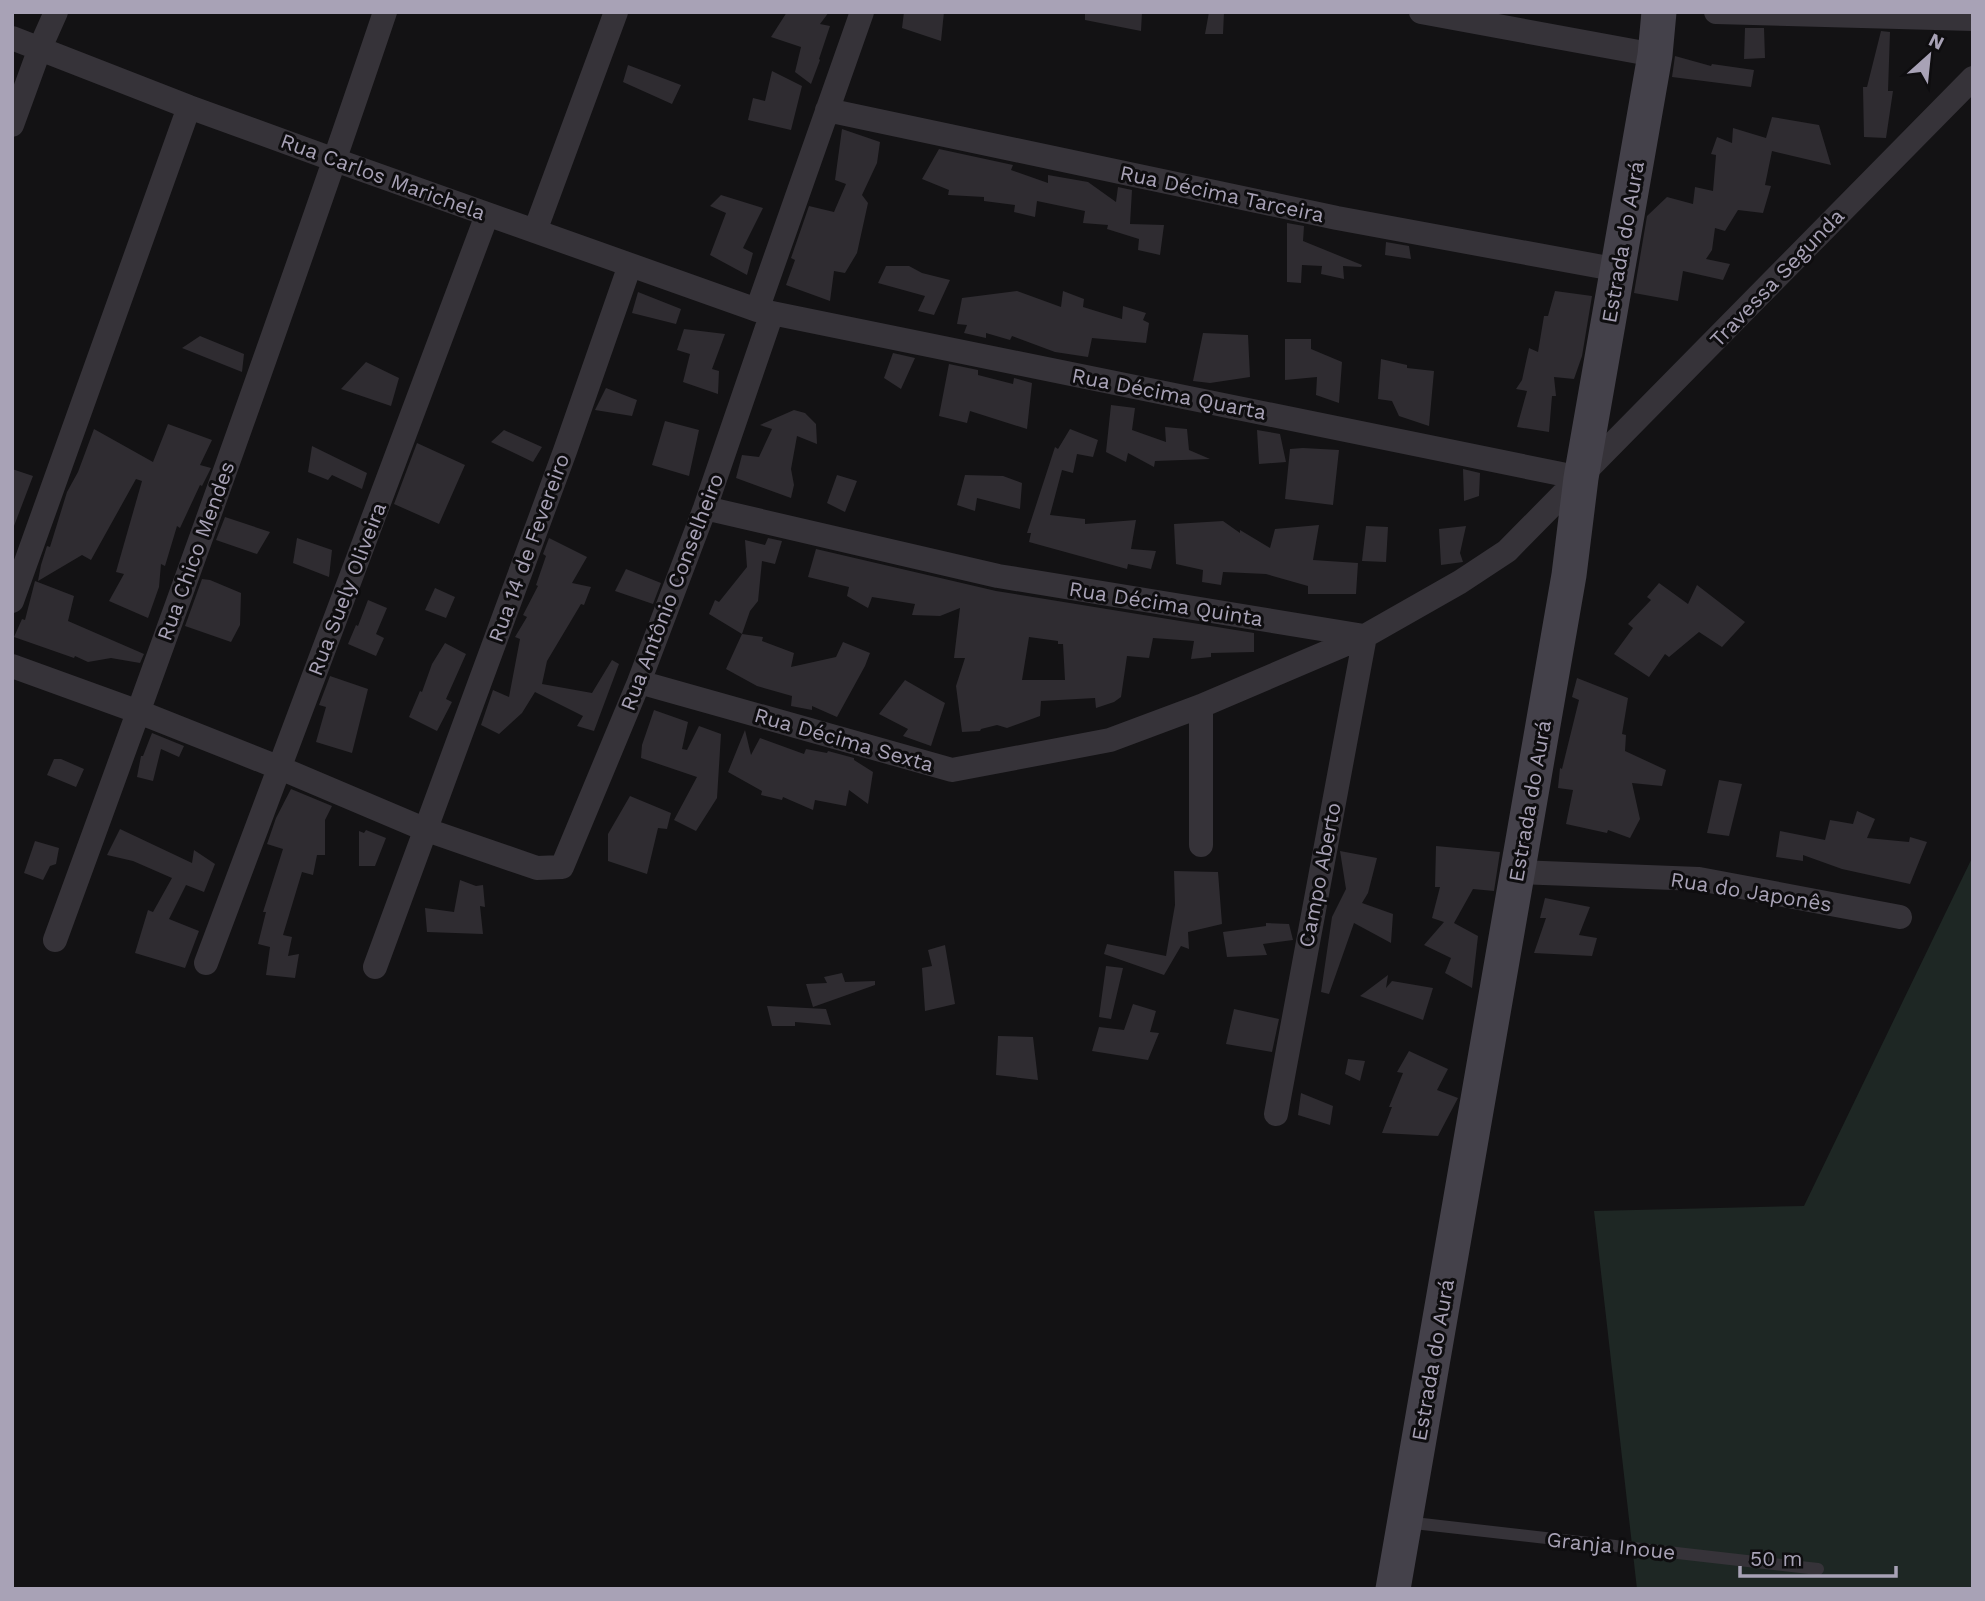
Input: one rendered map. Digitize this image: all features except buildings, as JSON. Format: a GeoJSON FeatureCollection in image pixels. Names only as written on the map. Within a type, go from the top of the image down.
{"type":"FeatureCollection","features":[{"type":"Feature","properties":{"kind":"street"},"geometry":{"type":"LineString","coordinates":[[12,125],[55,12]]}},
{"type":"Feature","properties":{"kind":"street"},"geometry":{"type":"LineString","coordinates":[[335,160],[385,12]]}},
{"type":"Feature","properties":{"kind":"street"},"geometry":{"type":"LineString","coordinates":[[535,231],[616,12]]}},
{"type":"Feature","properties":{"kind":"street","name":"Rua Antônio Conselheiro"},"geometry":{"type":"LineString","coordinates":[[424,829],[537,868],[562,867],[639,682],[705,508],[827,110],[862,12]]}},
{"type":"Feature","properties":{"kind":"street"},"geometry":{"type":"LineString","coordinates":[[1421,12],[1655,55]]}},
{"type":"Feature","properties":{"kind":"street","name":"Estrada do Aurá"},"geometry":{"type":"LineString","coordinates":[[1393,1589],[1569,575],[1581,478],[1655,55],[1659,12]]}},
{"type":"Feature","properties":{"kind":"street"},"geometry":{"type":"LineString","coordinates":[[1716,12],[1973,19]]}},
{"type":"Feature","properties":{"kind":"street","name":"Rua Carlos Marichela"},"geometry":{"type":"LineString","coordinates":[[12,38],[189,107],[487,215],[764,311]]}},
{"type":"Feature","properties":{"kind":"street","name":"Travessa Segunda"},"geometry":{"type":"LineString","coordinates":[[1581,478],[1973,78]]}},
{"type":"Feature","properties":{"kind":"street"},"geometry":{"type":"LineString","coordinates":[[12,601],[189,107]]}},
{"type":"Feature","properties":{"kind":"street","name":"Rua Décima Tarceira"},"geometry":{"type":"LineString","coordinates":[[827,110],[1337,218],[1619,270]]}},
{"type":"Feature","properties":{"kind":"street","name":"Rua Chico Mendes"},"geometry":{"type":"LineString","coordinates":[[55,940],[335,160]]}},
{"type":"Feature","properties":{"kind":"street","name":"Rua Suely Oliveira"},"geometry":{"type":"LineString","coordinates":[[206,963],[487,215]]}},
{"type":"Feature","properties":{"kind":"street","name":"Rua 14 de Fevereiro"},"geometry":{"type":"LineString","coordinates":[[424,829],[560,464],[629,265]]}},
{"type":"Feature","properties":{"kind":"street","name":"Rua Décima Quarta"},"geometry":{"type":"LineString","coordinates":[[764,311],[1581,478]]}},
{"type":"Feature","properties":{"kind":"street"},"geometry":{"type":"LineString","coordinates":[[1365,636],[1460,582],[1507,551],[1581,478]]}},
{"type":"Feature","properties":{"kind":"street","name":"Rua Décima Quinta"},"geometry":{"type":"LineString","coordinates":[[705,508],[998,576],[1365,636]]}},
{"type":"Feature","properties":{"kind":"street","name":"Rua Décima Sexta"},"geometry":{"type":"LineString","coordinates":[[639,682],[952,771],[1110,740],[1201,706],[1365,636]]}},
{"type":"Feature","properties":{"kind":"street","name":"Campo Aberto"},"geometry":{"type":"LineString","coordinates":[[1276,1114],[1365,636]]}},
{"type":"Feature","properties":{"kind":"street"},"geometry":{"type":"LineString","coordinates":[[12,666],[139,712],[424,829],[375,967]]}},
{"type":"Feature","properties":{"kind":"street"},"geometry":{"type":"LineString","coordinates":[[1201,706],[1201,845]]}},
{"type":"Feature","properties":{"kind":"street","name":"Rua do Japonês"},"geometry":{"type":"LineString","coordinates":[[1518,872],[1699,879],[1900,917]]}},
{"type":"Feature","properties":{"kind":"lane","name":"Granja Inoue"},"geometry":{"type":"LineString","coordinates":[[1405,1522],[1818,1569]]}},
{"type":"Feature","properties":{"kind":"shaded area"},"geometry":{"type":"Polygon","coordinates":[[[1973,856],[1973,1589],[1637,1589],[1594,1211],[1804,1206],[1973,856]]]}}]}
